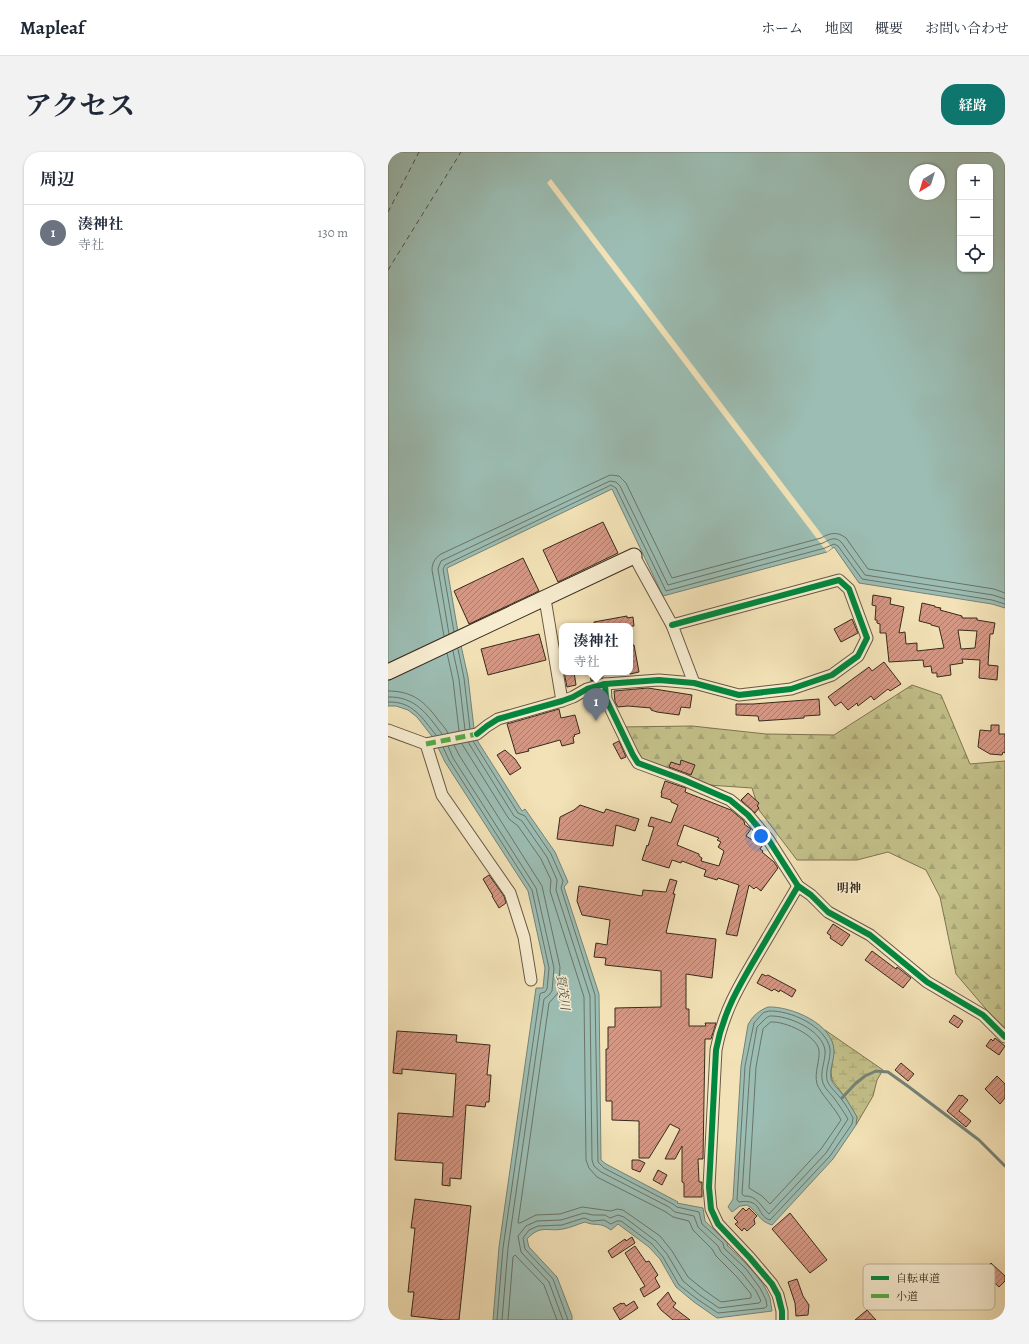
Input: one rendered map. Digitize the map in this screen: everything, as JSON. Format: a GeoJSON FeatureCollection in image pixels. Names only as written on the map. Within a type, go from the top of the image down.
{"type":"FeatureCollection","features":[{"type":"Feature","properties":{"kind":"street"},"geometry":{"type":"LineString","coordinates":[[388,672],[634,556],[672,625],[694,683]]}},
{"type":"Feature","properties":{"kind":"street"},"geometry":{"type":"LineString","coordinates":[[388,730],[430,743],[477,734],[498,720],[562,701],[587,689],[605,684],[659,680],[694,683],[739,694],[790,689],[832,675],[858,656],[867,638],[848,589],[839,580],[672,625]]}},
{"type":"Feature","properties":{"kind":"street"},"geometry":{"type":"LineString","coordinates":[[545,599],[562,701]]}},
{"type":"Feature","properties":{"kind":"street"},"geometry":{"type":"LineString","coordinates":[[605,684],[606,699],[638,763],[684,780],[730,800],[748,815],[768,839],[798,886],[811,895],[828,912],[870,935],[927,982],[983,1015],[1005,1037]]}},
{"type":"Feature","properties":{"kind":"street"},"geometry":{"type":"LineString","coordinates":[[430,743],[442,795],[510,893],[524,937],[531,980]]}},
{"type":"Feature","properties":{"kind":"street"},"geometry":{"type":"LineString","coordinates":[[782,1320],[782,1311],[778,1295],[772,1284],[718,1224],[711,1210],[709,1187],[716,1050],[719,1032],[732,998],[798,886]]}},
{"type":"Feature","properties":{"kind":"green space"},"geometry":{"type":"Polygon","coordinates":[[[912,685],[941,695],[970,764],[1005,761],[1005,1030],[956,974],[940,897],[926,870],[888,852],[857,860],[797,860],[759,810],[752,788],[708,785],[641,761],[619,727],[692,726],[766,734],[834,735],[912,685]]]}},
{"type":"Feature","properties":{"kind":"green space"},"geometry":{"type":"Polygon","coordinates":[[[825,1030],[883,1070],[877,1080],[873,1096],[856,1125],[857,1117],[845,1097],[832,1080],[831,1072],[834,1051],[832,1042],[825,1030]]]}},
{"type":"Feature","properties":{"kind":"water","name":"賀茂川"},"geometry":{"type":"Polygon","coordinates":[[[388,152],[1005,152],[1005,608],[992,604],[859,583],[834,547],[827,552],[663,596],[612,489],[447,568],[458,632],[468,677],[475,737],[522,811],[525,809],[555,852],[568,882],[564,887],[599,994],[601,1160],[678,1202],[677,1203],[703,1208],[705,1221],[728,1243],[727,1245],[752,1270],[762,1283],[770,1298],[772,1311],[717,1318],[676,1287],[660,1259],[649,1247],[618,1224],[611,1230],[607,1227],[585,1222],[563,1229],[540,1230],[532,1234],[527,1239],[529,1247],[557,1277],[572,1316],[572,1320],[493,1320],[499,1247],[536,988],[543,988],[545,968],[528,891],[445,762],[434,739],[417,717],[408,710],[396,706],[388,706],[388,152]]]}},
{"type":"Feature","properties":{"kind":"water"},"geometry":{"type":"Polygon","coordinates":[[[768,1007],[777,1007],[799,1013],[810,1018],[827,1033],[832,1041],[834,1051],[831,1079],[857,1117],[856,1125],[833,1159],[772,1225],[761,1219],[747,1205],[740,1206],[732,1212],[728,1207],[733,1199],[741,1066],[748,1025],[756,1014],[768,1007]]]}},
{"type":"Feature","properties":{"kind":"pier"},"geometry":{"type":"Polygon","coordinates":[[[551,179],[832,548],[827,552],[547,183],[551,179]]]}},
{"type":"Feature","properties":{"kind":"building"},"geometry":{"type":"Polygon","coordinates":[[[603,522],[618,553],[558,582],[543,550],[603,522]]]}},
{"type":"Feature","properties":{"kind":"building"},"geometry":{"type":"Polygon","coordinates":[[[523,558],[539,591],[469,624],[454,591],[523,558]]]}},
{"type":"Feature","properties":{"kind":"building"},"geometry":{"type":"Polygon","coordinates":[[[873,595],[891,598],[890,604],[904,607],[899,633],[905,632],[906,644],[917,643],[917,651],[944,648],[939,627],[919,621],[922,603],[941,608],[940,610],[962,616],[962,618],[977,618],[977,620],[995,623],[993,634],[990,634],[988,665],[998,666],[997,680],[979,678],[980,660],[962,659],[963,663],[950,665],[951,675],[937,677],[937,673],[932,673],[931,666],[924,667],[923,660],[889,662],[886,633],[880,633],[880,624],[877,623],[877,620],[875,620],[876,606],[872,605],[873,595]],[[958,630],[961,649],[975,648],[977,631],[958,630]]]}},
{"type":"Feature","properties":{"kind":"building"},"geometry":{"type":"Polygon","coordinates":[[[627,616],[627,618],[633,617],[634,626],[633,623],[594,622],[627,616]]]}},
{"type":"Feature","properties":{"kind":"building"},"geometry":{"type":"Polygon","coordinates":[[[852,619],[858,633],[841,642],[834,629],[852,619]]]}},
{"type":"Feature","properties":{"kind":"building"},"geometry":{"type":"Polygon","coordinates":[[[539,634],[546,660],[488,675],[481,649],[539,634]]]}},
{"type":"Feature","properties":{"kind":"building"},"geometry":{"type":"Polygon","coordinates":[[[633,645],[634,645],[639,672],[633,673],[633,645]]]}},
{"type":"Feature","properties":{"kind":"building"},"geometry":{"type":"Polygon","coordinates":[[[884,662],[901,684],[890,691],[888,689],[874,700],[871,696],[858,706],[857,703],[848,710],[841,702],[835,706],[828,697],[869,667],[872,671],[884,662]]]}},
{"type":"Feature","properties":{"kind":"building"},"geometry":{"type":"Polygon","coordinates":[[[565,675],[574,675],[576,685],[567,687],[565,675]]]}},
{"type":"Feature","properties":{"kind":"building"},"geometry":{"type":"Polygon","coordinates":[[[590,675],[603,675],[603,677],[591,681],[590,675]]]}},
{"type":"Feature","properties":{"kind":"building"},"geometry":{"type":"Polygon","coordinates":[[[648,688],[692,695],[690,708],[681,707],[679,715],[657,712],[651,710],[651,708],[628,706],[618,707],[615,702],[614,691],[648,688]]]}},
{"type":"Feature","properties":{"kind":"building"},"geometry":{"type":"Polygon","coordinates":[[[819,699],[820,715],[804,716],[804,718],[759,721],[758,716],[736,715],[736,704],[819,699]]]}},
{"type":"Feature","properties":{"kind":"building"},"geometry":{"type":"Polygon","coordinates":[[[559,709],[561,718],[575,715],[580,733],[574,735],[574,743],[562,746],[560,740],[516,754],[507,724],[559,709]]]}},
{"type":"Feature","properties":{"kind":"building"},"geometry":{"type":"Polygon","coordinates":[[[991,725],[999,725],[999,734],[1005,734],[1005,753],[1003,752],[1002,755],[990,754],[978,747],[980,730],[991,731],[991,725]]]}},
{"type":"Feature","properties":{"kind":"building"},"geometry":{"type":"Polygon","coordinates":[[[619,741],[626,757],[621,759],[613,744],[619,741]]]}},
{"type":"Feature","properties":{"kind":"building"},"geometry":{"type":"Polygon","coordinates":[[[505,750],[515,759],[521,768],[510,775],[497,755],[505,750]]]}},
{"type":"Feature","properties":{"kind":"building"},"geometry":{"type":"Polygon","coordinates":[[[681,760],[695,765],[691,775],[669,767],[671,762],[680,765],[681,760]]]}},
{"type":"Feature","properties":{"kind":"building"},"geometry":{"type":"Polygon","coordinates":[[[665,781],[686,788],[685,792],[731,810],[751,829],[746,836],[762,846],[760,849],[763,851],[762,852],[774,862],[778,868],[761,891],[756,887],[754,889],[749,885],[737,936],[726,934],[739,885],[718,878],[717,880],[704,876],[706,870],[682,861],[681,863],[672,860],[669,868],[642,860],[654,827],[648,826],[651,817],[671,823],[678,805],[671,802],[671,800],[661,797],[665,781]],[[684,825],[677,845],[699,854],[702,858],[701,861],[719,866],[724,851],[718,847],[721,842],[717,840],[719,838],[684,825]]]}},
{"type":"Feature","properties":{"kind":"building"},"geometry":{"type":"Polygon","coordinates":[[[748,793],[759,803],[757,806],[759,808],[755,813],[741,800],[748,793]]]}},
{"type":"Feature","properties":{"kind":"building"},"geometry":{"type":"Polygon","coordinates":[[[580,805],[604,813],[606,809],[639,819],[635,831],[616,825],[613,846],[557,839],[560,817],[574,810],[580,805]]]}},
{"type":"Feature","properties":{"kind":"building"},"geometry":{"type":"Polygon","coordinates":[[[489,875],[504,896],[506,903],[499,908],[483,879],[489,875]]]}},
{"type":"Feature","properties":{"kind":"building"},"geometry":{"type":"Polygon","coordinates":[[[670,879],[677,881],[673,894],[675,894],[666,933],[716,939],[712,978],[686,974],[686,1009],[689,1009],[689,1026],[706,1026],[705,1023],[716,1023],[711,1039],[705,1039],[703,1159],[698,1159],[699,1182],[702,1182],[702,1197],[684,1197],[684,1183],[682,1182],[682,1146],[675,1159],[665,1159],[680,1129],[670,1124],[649,1158],[639,1158],[639,1121],[612,1120],[612,1101],[606,1101],[606,1049],[608,1049],[608,1027],[615,1027],[615,1008],[661,1007],[661,971],[605,965],[606,958],[594,957],[596,943],[607,945],[610,920],[582,915],[577,901],[579,886],[642,896],[643,890],[666,892],[670,879]]]}},
{"type":"Feature","properties":{"kind":"building"},"geometry":{"type":"Polygon","coordinates":[[[833,924],[850,935],[842,946],[830,938],[831,936],[827,933],[833,924]]]}},
{"type":"Feature","properties":{"kind":"building"},"geometry":{"type":"Polygon","coordinates":[[[872,951],[911,978],[903,988],[865,960],[872,951]]]}},
{"type":"Feature","properties":{"kind":"building"},"geometry":{"type":"Polygon","coordinates":[[[762,974],[766,976],[768,975],[796,990],[792,997],[780,990],[779,992],[774,989],[772,991],[757,983],[762,974]]]}},
{"type":"Feature","properties":{"kind":"building"},"geometry":{"type":"Polygon","coordinates":[[[954,1015],[963,1021],[958,1028],[949,1022],[954,1015]]]}},
{"type":"Feature","properties":{"kind":"building"},"geometry":{"type":"Polygon","coordinates":[[[397,1031],[457,1035],[456,1042],[490,1045],[487,1075],[491,1075],[489,1102],[486,1102],[485,1107],[466,1105],[461,1179],[450,1178],[450,1186],[442,1185],[443,1163],[395,1160],[398,1113],[453,1117],[456,1074],[402,1069],[402,1074],[393,1073],[397,1031]]]}},
{"type":"Feature","properties":{"kind":"building"},"geometry":{"type":"Polygon","coordinates":[[[995,1038],[1005,1046],[999,1055],[986,1046],[991,1039],[993,1041],[995,1038]]]}},
{"type":"Feature","properties":{"kind":"building"},"geometry":{"type":"Polygon","coordinates":[[[901,1063],[914,1074],[908,1081],[895,1070],[901,1063]]]}},
{"type":"Feature","properties":{"kind":"building"},"geometry":{"type":"Polygon","coordinates":[[[997,1076],[1005,1084],[1005,1098],[1000,1104],[985,1089],[997,1076]]]}},
{"type":"Feature","properties":{"kind":"building"},"geometry":{"type":"Polygon","coordinates":[[[959,1095],[962,1095],[968,1100],[959,1111],[971,1121],[966,1127],[947,1111],[959,1095]]]}},
{"type":"Feature","properties":{"kind":"building"},"geometry":{"type":"Polygon","coordinates":[[[632,1160],[639,1160],[645,1163],[640,1172],[632,1169],[632,1160]]]}},
{"type":"Feature","properties":{"kind":"building"},"geometry":{"type":"Polygon","coordinates":[[[658,1170],[667,1175],[662,1185],[653,1180],[658,1170]]]}},
{"type":"Feature","properties":{"kind":"building"},"geometry":{"type":"Polygon","coordinates":[[[415,1199],[471,1206],[459,1320],[411,1316],[414,1292],[408,1292],[415,1228],[411,1228],[415,1199]]]}},
{"type":"Feature","properties":{"kind":"building"},"geometry":{"type":"Polygon","coordinates":[[[743,1208],[746,1211],[749,1208],[757,1216],[754,1219],[755,1224],[747,1231],[744,1228],[742,1231],[735,1224],[738,1222],[734,1218],[743,1208]]]}},
{"type":"Feature","properties":{"kind":"building"},"geometry":{"type":"Polygon","coordinates":[[[790,1213],[827,1260],[810,1273],[772,1229],[790,1213]]]}},
{"type":"Feature","properties":{"kind":"building"},"geometry":{"type":"Polygon","coordinates":[[[632,1237],[635,1243],[612,1258],[608,1251],[625,1239],[626,1241],[632,1237]]]}},
{"type":"Feature","properties":{"kind":"building"},"geometry":{"type":"Polygon","coordinates":[[[635,1246],[646,1262],[649,1261],[658,1275],[655,1278],[660,1287],[644,1297],[640,1289],[645,1286],[625,1253],[635,1246]]]}},
{"type":"Feature","properties":{"kind":"building"},"geometry":{"type":"Polygon","coordinates":[[[995,1267],[1005,1276],[1005,1281],[999,1287],[995,1283],[995,1267]]]}},
{"type":"Feature","properties":{"kind":"building"},"geometry":{"type":"Polygon","coordinates":[[[797,1279],[803,1296],[809,1305],[808,1315],[796,1316],[795,1303],[788,1282],[797,1279]]]}},
{"type":"Feature","properties":{"kind":"building"},"geometry":{"type":"Polygon","coordinates":[[[668,1292],[673,1301],[676,1303],[673,1307],[690,1320],[673,1320],[661,1310],[657,1304],[668,1292]]]}},
{"type":"Feature","properties":{"kind":"building"},"geometry":{"type":"Polygon","coordinates":[[[634,1301],[638,1308],[620,1320],[613,1308],[621,1303],[624,1303],[626,1306],[634,1301]]]}},
{"type":"Feature","properties":{"kind":"building"},"geometry":{"type":"Polygon","coordinates":[[[867,1310],[876,1320],[855,1320],[867,1310]]]}},
{"type":"Feature","properties":{"kind":"waterway"},"geometry":{"type":"LineString","coordinates":[[842,1098],[865,1076],[876,1071],[888,1072],[979,1140],[1005,1166]]}},
{"type":"Feature","properties":{"kind":"ferry route"},"geometry":{"type":"LineString","coordinates":[[388,212],[419,152]]}},
{"type":"Feature","properties":{"kind":"ferry route"},"geometry":{"type":"LineString","coordinates":[[388,270],[461,152]]}},
{"type":"Feature","properties":{"kind":"marked path"},"geometry":{"type":"LineString","coordinates":[[426,744],[477,734]]}},
{"type":"Feature","properties":{"kind":"cycle path"},"geometry":{"type":"LineString","coordinates":[[477,734],[498,719],[562,701],[587,689],[605,684],[659,680],[694,683],[739,695],[791,689],[832,675],[858,656],[867,638],[849,589],[839,580],[672,625]]}},
{"type":"Feature","properties":{"kind":"cycle path"},"geometry":{"type":"LineString","coordinates":[[605,684],[606,699],[638,763],[684,780],[730,800],[748,815],[768,839],[798,886],[811,895],[828,912],[870,935],[927,982],[983,1015],[1005,1037]]}},
{"type":"Feature","properties":{"kind":"cycle path"},"geometry":{"type":"LineString","coordinates":[[782,1320],[782,1311],[778,1295],[772,1284],[718,1224],[711,1209],[709,1187],[716,1050],[719,1036],[723,1023],[739,987],[798,886]]}},
{"type":"Feature","properties":{"kind":"place","name":"湊神社"},"geometry":{"type":"Point","coordinates":[596,721]}},
{"type":"Feature","properties":{"kind":"district","name":"明神"},"geometry":{"type":"Point","coordinates":[849,888]}}]}
